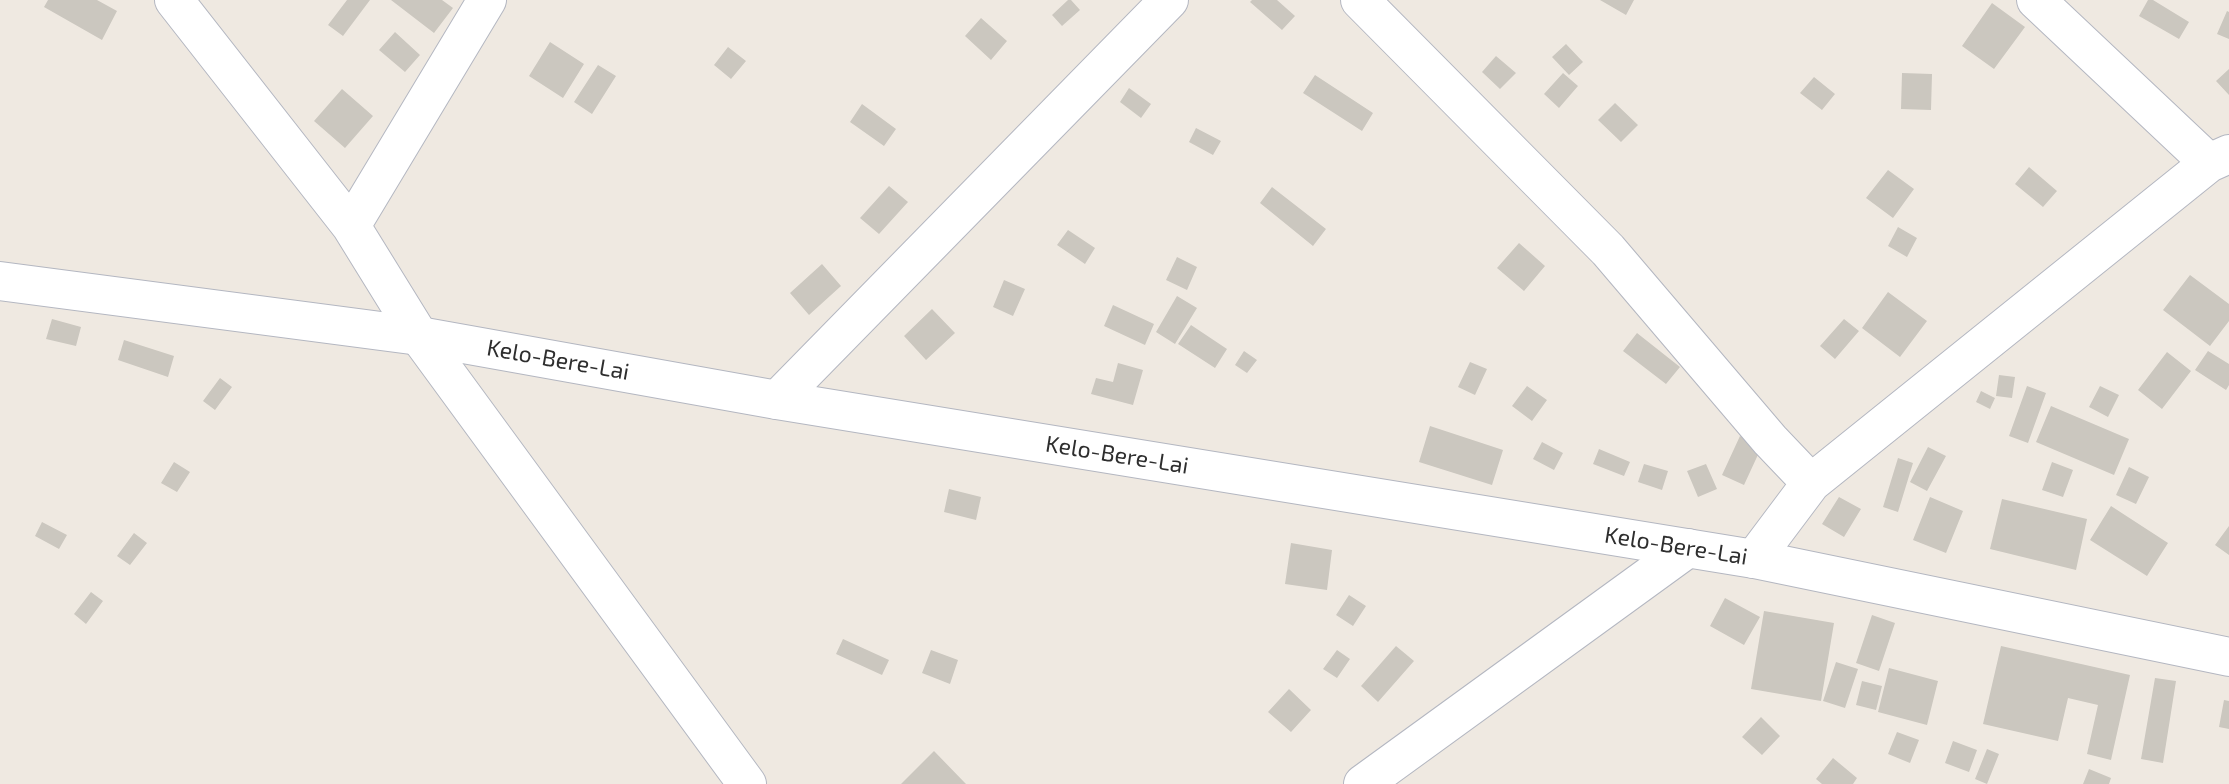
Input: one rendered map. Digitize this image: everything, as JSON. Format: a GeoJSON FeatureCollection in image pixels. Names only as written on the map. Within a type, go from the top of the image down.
{"type":"FeatureCollection","features":[{"type":"Feature","properties":{"kind":"street"},"geometry":{"type":"LineString","coordinates":[[174,0],[351,226],[419,336],[747,784]]}},
{"type":"Feature","properties":{"kind":"street"},"geometry":{"type":"LineString","coordinates":[[351,226],[486,0]]}},
{"type":"Feature","properties":{"kind":"street"},"geometry":{"type":"LineString","coordinates":[[777,400],[1169,0]]}},
{"type":"Feature","properties":{"kind":"street"},"geometry":{"type":"LineString","coordinates":[[1360,0],[1608,250],[1770,440],[1811,483]]}},
{"type":"Feature","properties":{"kind":"street"},"geometry":{"type":"LineString","coordinates":[[1754,559],[1811,483],[2219,159],[2036,0]]}},
{"type":"Feature","properties":{"kind":"street","name":"Kelo-Bere-Lai"},"geometry":{"type":"LineString","coordinates":[[0,282],[419,336],[777,400],[1754,559],[2229,657]]}},
{"type":"Feature","properties":{"kind":"street"},"geometry":{"type":"LineString","coordinates":[[1363,784],[1688,548]]}},
{"type":"Feature","properties":{"kind":"building"},"geometry":{"type":"Polygon","coordinates":[[[48,0],[97,0],[117,11],[102,40],[44,7],[48,0]]]}},
{"type":"Feature","properties":{"kind":"building"},"geometry":{"type":"Polygon","coordinates":[[[347,0],[370,0],[343,36],[328,25],[347,0]]]}},
{"type":"Feature","properties":{"kind":"building"},"geometry":{"type":"Polygon","coordinates":[[[391,0],[442,0],[453,8],[434,33],[391,0]]]}},
{"type":"Feature","properties":{"kind":"building"},"geometry":{"type":"Polygon","coordinates":[[[1068,0],[1080,10],[1062,26],[1052,15],[1068,0]]]}},
{"type":"Feature","properties":{"kind":"building"},"geometry":{"type":"Polygon","coordinates":[[[1277,0],[1295,16],[1282,30],[1250,2],[1277,0]]]}},
{"type":"Feature","properties":{"kind":"building"},"geometry":{"type":"Polygon","coordinates":[[[1600,0],[1634,0],[1626,15],[1600,0]]]}},
{"type":"Feature","properties":{"kind":"building"},"geometry":{"type":"Polygon","coordinates":[[[2148,0],[2153,0],[2189,22],[2179,39],[2139,16],[2148,0]]]}},
{"type":"Feature","properties":{"kind":"building"},"geometry":{"type":"Polygon","coordinates":[[[1992,3],[2025,27],[1994,69],[1962,46],[1992,3]]]}},
{"type":"Feature","properties":{"kind":"building"},"geometry":{"type":"Polygon","coordinates":[[[2227,11],[2229,12],[2229,39],[2217,34],[2227,11]]]}},
{"type":"Feature","properties":{"kind":"building"},"geometry":{"type":"Polygon","coordinates":[[[981,18],[1007,41],[991,60],[965,36],[981,18]]]}},
{"type":"Feature","properties":{"kind":"building"},"geometry":{"type":"Polygon","coordinates":[[[395,32],[420,55],[405,72],[379,50],[395,32]]]}},
{"type":"Feature","properties":{"kind":"building"},"geometry":{"type":"Polygon","coordinates":[[[550,42],[584,64],[563,98],[529,76],[550,42]]]}},
{"type":"Feature","properties":{"kind":"building"},"geometry":{"type":"Polygon","coordinates":[[[1566,44],[1583,62],[1569,75],[1552,57],[1566,44]]]}},
{"type":"Feature","properties":{"kind":"building"},"geometry":{"type":"Polygon","coordinates":[[[728,47],[746,61],[731,79],[714,65],[728,47]]]}},
{"type":"Feature","properties":{"kind":"building"},"geometry":{"type":"Polygon","coordinates":[[[1496,56],[1516,73],[1500,89],[1482,72],[1496,56]]]}},
{"type":"Feature","properties":{"kind":"building"},"geometry":{"type":"Polygon","coordinates":[[[598,65],[616,76],[592,114],[574,102],[598,65]]]}},
{"type":"Feature","properties":{"kind":"building"},"geometry":{"type":"Polygon","coordinates":[[[2229,69],[2229,95],[2216,81],[2229,69]]]}},
{"type":"Feature","properties":{"kind":"building"},"geometry":{"type":"Polygon","coordinates":[[[1563,73],[1578,86],[1559,108],[1544,94],[1563,73]]]}},
{"type":"Feature","properties":{"kind":"building"},"geometry":{"type":"Polygon","coordinates":[[[1902,73],[1932,74],[1931,110],[1901,109],[1902,73]]]}},
{"type":"Feature","properties":{"kind":"building"},"geometry":{"type":"Polygon","coordinates":[[[1315,75],[1373,113],[1362,131],[1303,93],[1315,75]]]}},
{"type":"Feature","properties":{"kind":"building"},"geometry":{"type":"Polygon","coordinates":[[[1814,77],[1835,94],[1822,110],[1800,93],[1814,77]]]}},
{"type":"Feature","properties":{"kind":"building"},"geometry":{"type":"Polygon","coordinates":[[[1129,88],[1151,104],[1141,118],[1120,102],[1129,88]]]}},
{"type":"Feature","properties":{"kind":"building"},"geometry":{"type":"Polygon","coordinates":[[[342,89],[373,116],[345,148],[314,121],[342,89]]]}},
{"type":"Feature","properties":{"kind":"building"},"geometry":{"type":"Polygon","coordinates":[[[1615,103],[1638,125],[1621,142],[1598,120],[1615,103]]]}},
{"type":"Feature","properties":{"kind":"building"},"geometry":{"type":"Polygon","coordinates":[[[862,104],[896,129],[884,146],[850,122],[862,104]]]}},
{"type":"Feature","properties":{"kind":"building"},"geometry":{"type":"Polygon","coordinates":[[[1196,128],[1221,141],[1213,155],[1189,142],[1196,128]]]}},
{"type":"Feature","properties":{"kind":"building"},"geometry":{"type":"Polygon","coordinates":[[[2029,167],[2057,191],[2043,207],[2015,184],[2029,167]]]}},
{"type":"Feature","properties":{"kind":"building"},"geometry":{"type":"Polygon","coordinates":[[[1888,170],[1914,189],[1893,218],[1866,198],[1888,170]]]}},
{"type":"Feature","properties":{"kind":"building"},"geometry":{"type":"Polygon","coordinates":[[[889,186],[908,202],[879,234],[860,218],[889,186]]]}},
{"type":"Feature","properties":{"kind":"building"},"geometry":{"type":"Polygon","coordinates":[[[1272,187],[1326,229],[1313,246],[1260,203],[1272,187]]]}},
{"type":"Feature","properties":{"kind":"building"},"geometry":{"type":"Polygon","coordinates":[[[1898,227],[1917,238],[1907,257],[1888,246],[1898,227]]]}},
{"type":"Feature","properties":{"kind":"building"},"geometry":{"type":"Polygon","coordinates":[[[1068,230],[1095,248],[1085,264],[1057,245],[1068,230]]]}},
{"type":"Feature","properties":{"kind":"building"},"geometry":{"type":"Polygon","coordinates":[[[1519,243],[1545,266],[1524,291],[1497,268],[1519,243]]]}},
{"type":"Feature","properties":{"kind":"building"},"geometry":{"type":"Polygon","coordinates":[[[1177,257],[1197,267],[1187,290],[1166,280],[1177,257]]]}},
{"type":"Feature","properties":{"kind":"building"},"geometry":{"type":"Polygon","coordinates":[[[822,264],[841,286],[809,315],[790,293],[822,264]]]}},
{"type":"Feature","properties":{"kind":"building"},"geometry":{"type":"Polygon","coordinates":[[[2190,275],[2229,304],[2229,321],[2210,346],[2163,310],[2190,275]]]}},
{"type":"Feature","properties":{"kind":"building"},"geometry":{"type":"Polygon","coordinates":[[[1004,280],[1025,289],[1013,316],[993,307],[1004,280]]]}},
{"type":"Feature","properties":{"kind":"building"},"geometry":{"type":"Polygon","coordinates":[[[1888,292],[1927,321],[1900,357],[1862,328],[1888,292]]]}},
{"type":"Feature","properties":{"kind":"building"},"geometry":{"type":"Polygon","coordinates":[[[1177,296],[1197,308],[1175,344],[1156,332],[1177,296]]]}},
{"type":"Feature","properties":{"kind":"building"},"geometry":{"type":"Polygon","coordinates":[[[1113,305],[1154,324],[1145,345],[1104,326],[1113,305]]]}},
{"type":"Feature","properties":{"kind":"building"},"geometry":{"type":"Polygon","coordinates":[[[932,309],[955,333],[926,360],[904,336],[932,309]]]}},
{"type":"Feature","properties":{"kind":"building"},"geometry":{"type":"Polygon","coordinates":[[[52,319],[81,327],[76,346],[46,339],[52,319]]]}},
{"type":"Feature","properties":{"kind":"building"},"geometry":{"type":"Polygon","coordinates":[[[1844,319],[1859,331],[1835,359],[1820,346],[1844,319]]]}},
{"type":"Feature","properties":{"kind":"building"},"geometry":{"type":"Polygon","coordinates":[[[1191,325],[1227,349],[1215,368],[1178,344],[1191,325]]]}},
{"type":"Feature","properties":{"kind":"building"},"geometry":{"type":"Polygon","coordinates":[[[1637,333],[1680,367],[1666,384],[1623,351],[1637,333]]]}},
{"type":"Feature","properties":{"kind":"building"},"geometry":{"type":"Polygon","coordinates":[[[124,340],[174,356],[168,377],[118,360],[124,340]]]}},
{"type":"Feature","properties":{"kind":"building"},"geometry":{"type":"Polygon","coordinates":[[[1244,351],[1257,360],[1247,373],[1235,365],[1244,351]]]}},
{"type":"Feature","properties":{"kind":"building"},"geometry":{"type":"Polygon","coordinates":[[[2208,351],[2229,364],[2229,385],[2226,390],[2195,370],[2208,351]]]}},
{"type":"Feature","properties":{"kind":"building"},"geometry":{"type":"Polygon","coordinates":[[[2167,352],[2191,371],[2162,409],[2138,390],[2167,352]]]}},
{"type":"Feature","properties":{"kind":"building"},"geometry":{"type":"Polygon","coordinates":[[[1470,362],[1487,369],[1475,395],[1458,387],[1470,362]]]}},
{"type":"Feature","properties":{"kind":"building"},"geometry":{"type":"Polygon","coordinates":[[[1118,363],[1143,370],[1133,405],[1091,394],[1096,378],[1113,382],[1118,363]]]}},
{"type":"Feature","properties":{"kind":"building"},"geometry":{"type":"Polygon","coordinates":[[[1999,375],[2015,377],[2012,398],[1996,396],[1999,375]]]}},
{"type":"Feature","properties":{"kind":"building"},"geometry":{"type":"Polygon","coordinates":[[[220,378],[232,387],[215,410],[203,401],[220,378]]]}},
{"type":"Feature","properties":{"kind":"building"},"geometry":{"type":"Polygon","coordinates":[[[1527,386],[1547,400],[1532,421],[1512,406],[1527,386]]]}},
{"type":"Feature","properties":{"kind":"building"},"geometry":{"type":"Polygon","coordinates":[[[2027,386],[2046,393],[2028,443],[2009,436],[2027,386]]]}},
{"type":"Feature","properties":{"kind":"building"},"geometry":{"type":"Polygon","coordinates":[[[2100,386],[2119,395],[2108,417],[2089,407],[2100,386]]]}},
{"type":"Feature","properties":{"kind":"building"},"geometry":{"type":"Polygon","coordinates":[[[1981,391],[1995,398],[1990,409],[1976,402],[1981,391]]]}},
{"type":"Feature","properties":{"kind":"building"},"geometry":{"type":"Polygon","coordinates":[[[2051,406],[2129,439],[2114,475],[2036,442],[2051,406]]]}},
{"type":"Feature","properties":{"kind":"building"},"geometry":{"type":"Polygon","coordinates":[[[1430,426],[1503,450],[1492,485],[1419,462],[1430,426]]]}},
{"type":"Feature","properties":{"kind":"building"},"geometry":{"type":"Polygon","coordinates":[[[1740,436],[1762,446],[1744,485],[1722,475],[1740,436]]]}},
{"type":"Feature","properties":{"kind":"building"},"geometry":{"type":"Polygon","coordinates":[[[1542,442],[1563,453],[1554,470],[1533,459],[1542,442]]]}},
{"type":"Feature","properties":{"kind":"building"},"geometry":{"type":"Polygon","coordinates":[[[1928,447],[1946,456],[1927,491],[1910,482],[1928,447]]]}},
{"type":"Feature","properties":{"kind":"building"},"geometry":{"type":"Polygon","coordinates":[[[1599,449],[1630,462],[1624,476],[1593,464],[1599,449]]]}},
{"type":"Feature","properties":{"kind":"building"},"geometry":{"type":"Polygon","coordinates":[[[1898,458],[1913,463],[1898,512],[1883,507],[1898,458]]]}},
{"type":"Feature","properties":{"kind":"building"},"geometry":{"type":"Polygon","coordinates":[[[174,462],[190,472],[177,492],[161,483],[174,462]]]}},
{"type":"Feature","properties":{"kind":"building"},"geometry":{"type":"Polygon","coordinates":[[[2052,462],[2073,470],[2063,497],[2042,490],[2052,462]]]}},
{"type":"Feature","properties":{"kind":"building"},"geometry":{"type":"Polygon","coordinates":[[[1644,464],[1668,471],[1662,490],[1638,482],[1644,464]]]}},
{"type":"Feature","properties":{"kind":"building"},"geometry":{"type":"Polygon","coordinates":[[[1706,464],[1717,489],[1698,497],[1687,471],[1706,464]]]}},
{"type":"Feature","properties":{"kind":"building"},"geometry":{"type":"Polygon","coordinates":[[[2129,467],[2149,477],[2136,504],[2116,495],[2129,467]]]}},
{"type":"Feature","properties":{"kind":"building"},"geometry":{"type":"Polygon","coordinates":[[[949,489],[981,497],[976,520],[944,512],[949,489]]]}},
{"type":"Feature","properties":{"kind":"building"},"geometry":{"type":"Polygon","coordinates":[[[1839,497],[1861,509],[1844,537],[1822,524],[1839,497]]]}},
{"type":"Feature","properties":{"kind":"building"},"geometry":{"type":"Polygon","coordinates":[[[1930,497],[1963,511],[1946,553],[1913,540],[1930,497]]]}},
{"type":"Feature","properties":{"kind":"building"},"geometry":{"type":"Polygon","coordinates":[[[2002,499],[2087,519],[2076,570],[1990,549],[2002,499]]]}},
{"type":"Feature","properties":{"kind":"building"},"geometry":{"type":"Polygon","coordinates":[[[2111,506],[2168,543],[2147,576],[2090,540],[2111,506]]]}},
{"type":"Feature","properties":{"kind":"building"},"geometry":{"type":"Polygon","coordinates":[[[42,522],[67,535],[59,549],[35,536],[42,522]]]}},
{"type":"Feature","properties":{"kind":"building"},"geometry":{"type":"Polygon","coordinates":[[[2229,526],[2229,555],[2215,545],[2229,526]]]}},
{"type":"Feature","properties":{"kind":"building"},"geometry":{"type":"Polygon","coordinates":[[[134,533],[147,543],[130,565],[117,556],[134,533]]]}},
{"type":"Feature","properties":{"kind":"building"},"geometry":{"type":"Polygon","coordinates":[[[1291,543],[1332,550],[1327,590],[1285,584],[1291,543]]]}},
{"type":"Feature","properties":{"kind":"building"},"geometry":{"type":"Polygon","coordinates":[[[91,592],[103,601],[86,624],[74,614],[91,592]]]}},
{"type":"Feature","properties":{"kind":"building"},"geometry":{"type":"Polygon","coordinates":[[[1349,595],[1366,606],[1353,626],[1336,615],[1349,595]]]}},
{"type":"Feature","properties":{"kind":"building"},"geometry":{"type":"Polygon","coordinates":[[[1725,598],[1760,617],[1744,645],[1710,626],[1725,598]]]}},
{"type":"Feature","properties":{"kind":"building"},"geometry":{"type":"Polygon","coordinates":[[[1764,611],[1834,623],[1821,701],[1751,689],[1764,611]]]}},
{"type":"Feature","properties":{"kind":"building"},"geometry":{"type":"Polygon","coordinates":[[[1872,615],[1895,623],[1879,671],[1856,663],[1872,615]]]}},
{"type":"Feature","properties":{"kind":"building"},"geometry":{"type":"Polygon","coordinates":[[[843,639],[889,660],[882,675],[836,654],[843,639]]]}},
{"type":"Feature","properties":{"kind":"building"},"geometry":{"type":"Polygon","coordinates":[[[1396,646],[1414,661],[1378,702],[1361,686],[1396,646]]]}},
{"type":"Feature","properties":{"kind":"building"},"geometry":{"type":"Polygon","coordinates":[[[2001,646],[2130,675],[2111,760],[2087,754],[2098,705],[2068,698],[2058,741],[1983,724],[2001,646]]]}},
{"type":"Feature","properties":{"kind":"building"},"geometry":{"type":"Polygon","coordinates":[[[931,650],[958,660],[950,684],[922,673],[931,650]]]}},
{"type":"Feature","properties":{"kind":"building"},"geometry":{"type":"Polygon","coordinates":[[[1337,650],[1350,659],[1337,678],[1323,669],[1337,650]]]}},
{"type":"Feature","properties":{"kind":"building"},"geometry":{"type":"Polygon","coordinates":[[[1836,662],[1858,669],[1845,708],[1823,701],[1836,662]]]}},
{"type":"Feature","properties":{"kind":"building"},"geometry":{"type":"Polygon","coordinates":[[[1889,668],[1938,681],[1927,725],[1878,712],[1889,668]]]}},
{"type":"Feature","properties":{"kind":"building"},"geometry":{"type":"Polygon","coordinates":[[[2155,678],[2176,681],[2163,763],[2141,759],[2155,678]]]}},
{"type":"Feature","properties":{"kind":"building"},"geometry":{"type":"Polygon","coordinates":[[[1862,681],[1882,686],[1876,710],[1856,705],[1862,681]]]}},
{"type":"Feature","properties":{"kind":"building"},"geometry":{"type":"Polygon","coordinates":[[[1289,689],[1311,710],[1291,732],[1268,712],[1289,689]]]}},
{"type":"Feature","properties":{"kind":"building"},"geometry":{"type":"Polygon","coordinates":[[[2224,700],[2229,701],[2229,729],[2219,727],[2224,700]]]}},
{"type":"Feature","properties":{"kind":"building"},"geometry":{"type":"Polygon","coordinates":[[[1761,717],[1780,736],[1762,755],[1742,737],[1761,717]]]}},
{"type":"Feature","properties":{"kind":"building"},"geometry":{"type":"Polygon","coordinates":[[[1897,732],[1919,740],[1910,763],[1888,754],[1897,732]]]}},
{"type":"Feature","properties":{"kind":"building"},"geometry":{"type":"Polygon","coordinates":[[[1953,741],[1977,750],[1969,772],[1945,763],[1953,741]]]}},
{"type":"Feature","properties":{"kind":"building"},"geometry":{"type":"Polygon","coordinates":[[[1987,749],[1999,754],[1987,784],[1975,779],[1987,749]]]}},
{"type":"Feature","properties":{"kind":"building"},"geometry":{"type":"Polygon","coordinates":[[[934,751],[966,784],[901,784],[934,751]]]}},
{"type":"Feature","properties":{"kind":"building"},"geometry":{"type":"Polygon","coordinates":[[[1833,758],[1857,778],[1853,784],[1822,784],[1816,779],[1833,758]]]}},
{"type":"Feature","properties":{"kind":"building"},"geometry":{"type":"Polygon","coordinates":[[[2089,769],[2111,778],[2109,784],[2083,784],[2089,769]]]}}]}
